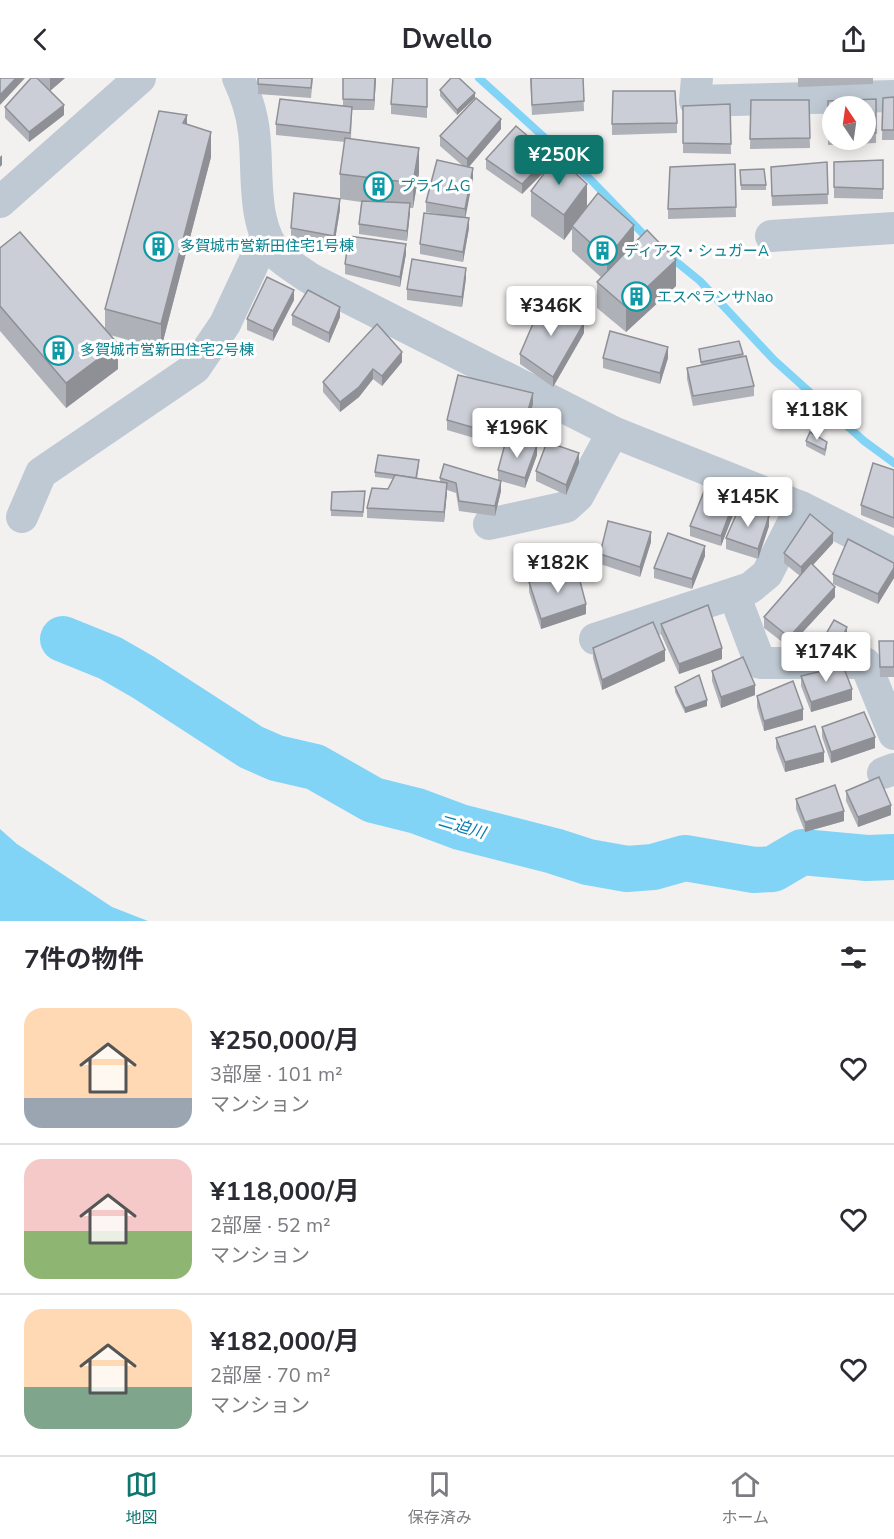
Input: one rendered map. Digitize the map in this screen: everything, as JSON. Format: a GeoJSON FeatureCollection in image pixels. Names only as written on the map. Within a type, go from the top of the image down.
{"type":"FeatureCollection","features":[{"type":"Feature","properties":{"kind":"street"},"geometry":{"type":"LineString","coordinates":[[0,202],[140,78]]}},
{"type":"Feature","properties":{"kind":"street"},"geometry":{"type":"LineString","coordinates":[[238,78],[245,92],[254,131],[257,199],[266,236],[280,256],[311,279],[613,432],[801,507],[894,554]]}},
{"type":"Feature","properties":{"kind":"street"},"geometry":{"type":"LineString","coordinates":[[697,78],[695,101],[894,96]]}},
{"type":"Feature","properties":{"kind":"street"},"geometry":{"type":"LineString","coordinates":[[771,236],[894,228]]}},
{"type":"Feature","properties":{"kind":"street"},"geometry":{"type":"LineString","coordinates":[[22,517],[41,473],[195,368],[225,324],[266,236]]}},
{"type":"Feature","properties":{"kind":"street"},"geometry":{"type":"LineString","coordinates":[[489,524],[566,507],[578,496],[613,432]]}},
{"type":"Feature","properties":{"kind":"street"},"geometry":{"type":"LineString","coordinates":[[595,639],[750,588],[767,574],[801,507]]}},
{"type":"Feature","properties":{"kind":"street"},"geometry":{"type":"LineString","coordinates":[[734,594],[760,663],[865,663],[894,734]]}},
{"type":"Feature","properties":{"kind":"water"},"geometry":{"type":"Polygon","coordinates":[[[0,829],[17,844],[112,907],[148,921],[0,921],[0,829]]]}},
{"type":"Feature","properties":{"kind":"building"},"geometry":{"type":"Polygon","coordinates":[[[0,78],[16,78],[0,95],[0,78]]]}},
{"type":"Feature","properties":{"kind":"building"},"geometry":{"type":"Polygon","coordinates":[[[31,78],[37,78],[64,105],[29,132],[5,107],[31,78]]]}},
{"type":"Feature","properties":{"kind":"building"},"geometry":{"type":"Polygon","coordinates":[[[258,78],[312,78],[311,88],[258,84],[258,78]]]}},
{"type":"Feature","properties":{"kind":"building"},"geometry":{"type":"Polygon","coordinates":[[[343,78],[375,78],[374,100],[343,99],[343,78]]]}},
{"type":"Feature","properties":{"kind":"building"},"geometry":{"type":"Polygon","coordinates":[[[393,78],[427,78],[427,107],[391,104],[393,78]]]}},
{"type":"Feature","properties":{"kind":"building"},"geometry":{"type":"Polygon","coordinates":[[[451,78],[459,78],[475,93],[457,110],[440,90],[451,78]]]}},
{"type":"Feature","properties":{"kind":"building"},"geometry":{"type":"Polygon","coordinates":[[[531,78],[583,78],[584,101],[532,105],[531,78]]]}},
{"type":"Feature","properties":{"kind":"building"},"geometry":{"type":"Polygon","coordinates":[[[613,91],[675,91],[677,123],[612,124],[613,91]]]}},
{"type":"Feature","properties":{"kind":"building"},"geometry":{"type":"Polygon","coordinates":[[[894,97],[894,130],[882,130],[883,98],[894,97]]]}},
{"type":"Feature","properties":{"kind":"building"},"geometry":{"type":"Polygon","coordinates":[[[476,98],[501,119],[467,159],[440,136],[476,98]]]}},
{"type":"Feature","properties":{"kind":"building"},"geometry":{"type":"Polygon","coordinates":[[[280,99],[352,107],[350,133],[276,124],[280,99]]]}},
{"type":"Feature","properties":{"kind":"building"},"geometry":{"type":"Polygon","coordinates":[[[751,100],[809,100],[810,138],[750,139],[751,100]]]}},
{"type":"Feature","properties":{"kind":"building"},"geometry":{"type":"Polygon","coordinates":[[[730,104],[731,144],[683,143],[683,106],[730,104]]]}},
{"type":"Feature","properties":{"kind":"building","name":"多賀城市営新田住宅1号棟"},"geometry":{"type":"Polygon","coordinates":[[[159,111],[187,115],[183,123],[211,132],[161,324],[105,309],[159,111]]]}},
{"type":"Feature","properties":{"kind":"building"},"geometry":{"type":"Polygon","coordinates":[[[516,126],[550,155],[522,184],[486,159],[516,126]]]}},
{"type":"Feature","properties":{"kind":"building"},"geometry":{"type":"Polygon","coordinates":[[[345,138],[419,148],[413,183],[340,174],[345,138]]]}},
{"type":"Feature","properties":{"kind":"building"},"geometry":{"type":"Polygon","coordinates":[[[557,156],[587,184],[564,215],[531,191],[557,156]]]}},
{"type":"Feature","properties":{"kind":"building"},"geometry":{"type":"Polygon","coordinates":[[[437,160],[473,168],[465,209],[426,202],[437,160]]]}},
{"type":"Feature","properties":{"kind":"building"},"geometry":{"type":"Polygon","coordinates":[[[883,160],[883,189],[834,187],[834,162],[883,160]]]}},
{"type":"Feature","properties":{"kind":"building"},"geometry":{"type":"Polygon","coordinates":[[[827,162],[828,194],[772,196],[771,167],[827,162]]]}},
{"type":"Feature","properties":{"kind":"building"},"geometry":{"type":"Polygon","coordinates":[[[735,164],[736,207],[668,209],[670,167],[735,164]]]}},
{"type":"Feature","properties":{"kind":"building"},"geometry":{"type":"Polygon","coordinates":[[[764,169],[766,185],[741,185],[740,170],[764,169]]]}},
{"type":"Feature","properties":{"kind":"building"},"geometry":{"type":"Polygon","coordinates":[[[294,193],[340,199],[334,236],[291,228],[294,193]]]}},
{"type":"Feature","properties":{"kind":"building"},"geometry":{"type":"Polygon","coordinates":[[[598,193],[634,225],[607,258],[572,226],[598,193]]]}},
{"type":"Feature","properties":{"kind":"building"},"geometry":{"type":"Polygon","coordinates":[[[362,201],[410,203],[407,231],[359,224],[362,201]]]}},
{"type":"Feature","properties":{"kind":"building"},"geometry":{"type":"Polygon","coordinates":[[[424,213],[469,218],[463,252],[420,244],[424,213]]]}},
{"type":"Feature","properties":{"kind":"building"},"geometry":{"type":"Polygon","coordinates":[[[647,230],[676,260],[626,307],[597,282],[647,230]]]}},
{"type":"Feature","properties":{"kind":"building","name":"多賀城市営新田住宅2号棟"},"geometry":{"type":"Polygon","coordinates":[[[20,232],[118,344],[66,383],[0,306],[0,248],[20,232]]]}},
{"type":"Feature","properties":{"kind":"building"},"geometry":{"type":"Polygon","coordinates":[[[349,236],[406,244],[400,277],[345,264],[349,236]]]}},
{"type":"Feature","properties":{"kind":"building"},"geometry":{"type":"Polygon","coordinates":[[[412,259],[466,268],[462,297],[407,289],[412,259]]]}},
{"type":"Feature","properties":{"kind":"building"},"geometry":{"type":"Polygon","coordinates":[[[267,277],[294,290],[273,331],[247,319],[267,277]]]}},
{"type":"Feature","properties":{"kind":"building"},"geometry":{"type":"Polygon","coordinates":[[[308,290],[340,307],[329,333],[292,315],[308,290]]]}},
{"type":"Feature","properties":{"kind":"building"},"geometry":{"type":"Polygon","coordinates":[[[544,298],[584,323],[553,377],[520,354],[544,298]]]}},
{"type":"Feature","properties":{"kind":"building"},"geometry":{"type":"Polygon","coordinates":[[[377,324],[402,352],[382,376],[373,369],[359,387],[340,402],[323,382],[377,324]]]}},
{"type":"Feature","properties":{"kind":"building"},"geometry":{"type":"Polygon","coordinates":[[[610,331],[668,347],[660,373],[603,358],[610,331]]]}},
{"type":"Feature","properties":{"kind":"building"},"geometry":{"type":"Polygon","coordinates":[[[739,341],[743,354],[701,362],[699,349],[739,341]]]}},
{"type":"Feature","properties":{"kind":"building"},"geometry":{"type":"Polygon","coordinates":[[[746,356],[754,386],[693,396],[687,368],[746,356]]]}},
{"type":"Feature","properties":{"kind":"building"},"geometry":{"type":"Polygon","coordinates":[[[458,375],[533,393],[525,421],[517,421],[510,438],[447,420],[458,375]]]}},
{"type":"Feature","properties":{"kind":"building"},"geometry":{"type":"Polygon","coordinates":[[[810,432],[827,442],[825,450],[806,441],[810,432]]]}},
{"type":"Feature","properties":{"kind":"building"},"geometry":{"type":"Polygon","coordinates":[[[547,442],[579,453],[566,485],[536,471],[547,442]]]}},
{"type":"Feature","properties":{"kind":"building"},"geometry":{"type":"Polygon","coordinates":[[[505,444],[537,445],[525,478],[498,470],[505,444]]]}},
{"type":"Feature","properties":{"kind":"building"},"geometry":{"type":"Polygon","coordinates":[[[378,455],[419,460],[416,478],[375,472],[378,455]]]}},
{"type":"Feature","properties":{"kind":"building"},"geometry":{"type":"Polygon","coordinates":[[[873,463],[894,470],[894,518],[861,505],[873,463]]]}},
{"type":"Feature","properties":{"kind":"building"},"geometry":{"type":"Polygon","coordinates":[[[444,464],[501,481],[495,506],[459,501],[456,483],[440,478],[444,464]]]}},
{"type":"Feature","properties":{"kind":"building"},"geometry":{"type":"Polygon","coordinates":[[[395,475],[447,483],[444,512],[367,508],[372,488],[388,489],[395,475]]]}},
{"type":"Feature","properties":{"kind":"building"},"geometry":{"type":"Polygon","coordinates":[[[705,489],[735,499],[721,536],[690,526],[705,489]]]}},
{"type":"Feature","properties":{"kind":"building"},"geometry":{"type":"Polygon","coordinates":[[[365,491],[363,512],[331,510],[332,492],[365,491]]]}},
{"type":"Feature","properties":{"kind":"building"},"geometry":{"type":"Polygon","coordinates":[[[739,508],[769,516],[758,549],[726,538],[739,508]]]}},
{"type":"Feature","properties":{"kind":"building"},"geometry":{"type":"Polygon","coordinates":[[[810,514],[833,533],[801,567],[784,553],[810,514]]]}},
{"type":"Feature","properties":{"kind":"building"},"geometry":{"type":"Polygon","coordinates":[[[608,521],[651,532],[640,567],[600,554],[608,521]]]}},
{"type":"Feature","properties":{"kind":"building"},"geometry":{"type":"Polygon","coordinates":[[[668,533],[705,546],[692,579],[654,568],[668,533]]]}},
{"type":"Feature","properties":{"kind":"building"},"geometry":{"type":"Polygon","coordinates":[[[848,539],[894,563],[894,568],[878,594],[833,574],[848,539]]]}},
{"type":"Feature","properties":{"kind":"building"},"geometry":{"type":"Polygon","coordinates":[[[811,563],[835,587],[789,637],[764,617],[811,563]]]}},
{"type":"Feature","properties":{"kind":"building"},"geometry":{"type":"Polygon","coordinates":[[[577,570],[586,604],[541,619],[529,582],[577,570]]]}},
{"type":"Feature","properties":{"kind":"building"},"geometry":{"type":"Polygon","coordinates":[[[708,605],[722,648],[679,664],[661,624],[708,605]]]}},
{"type":"Feature","properties":{"kind":"building"},"geometry":{"type":"Polygon","coordinates":[[[834,620],[847,627],[839,645],[823,639],[834,620]]]}},
{"type":"Feature","properties":{"kind":"building"},"geometry":{"type":"Polygon","coordinates":[[[653,622],[665,650],[602,680],[593,648],[653,622]]]}},
{"type":"Feature","properties":{"kind":"building"},"geometry":{"type":"Polygon","coordinates":[[[879,641],[894,641],[894,667],[880,667],[879,641]]]}},
{"type":"Feature","properties":{"kind":"building"},"geometry":{"type":"Polygon","coordinates":[[[743,657],[755,685],[721,697],[712,671],[743,657]]]}},
{"type":"Feature","properties":{"kind":"building"},"geometry":{"type":"Polygon","coordinates":[[[843,666],[852,689],[811,702],[801,676],[843,666]]]}},
{"type":"Feature","properties":{"kind":"building"},"geometry":{"type":"Polygon","coordinates":[[[699,675],[707,700],[685,708],[675,687],[699,675]]]}},
{"type":"Feature","properties":{"kind":"building"},"geometry":{"type":"Polygon","coordinates":[[[793,681],[803,709],[764,721],[757,696],[793,681]]]}},
{"type":"Feature","properties":{"kind":"building"},"geometry":{"type":"Polygon","coordinates":[[[864,712],[875,737],[831,752],[822,727],[864,712]]]}},
{"type":"Feature","properties":{"kind":"building"},"geometry":{"type":"Polygon","coordinates":[[[815,726],[824,752],[785,762],[776,738],[815,726]]]}},
{"type":"Feature","properties":{"kind":"building"},"geometry":{"type":"Polygon","coordinates":[[[879,777],[891,805],[858,817],[846,791],[879,777]]]}},
{"type":"Feature","properties":{"kind":"building"},"geometry":{"type":"Polygon","coordinates":[[[835,785],[844,811],[805,822],[796,799],[835,785]]]}},
{"type":"Feature","properties":{"kind":"waterway"},"geometry":{"type":"LineString","coordinates":[[479,78],[590,179],[649,240]]}},
{"type":"Feature","properties":{"kind":"waterway"},"geometry":{"type":"LineString","coordinates":[[668,255],[700,281],[774,360],[864,441],[894,463]]}},
{"type":"Feature","properties":{"kind":"waterway","name":"二迫川"},"geometry":{"type":"LineString","coordinates":[[63,639],[110,658],[251,747],[276,758],[315,767],[373,800],[417,811],[460,827],[588,862],[627,869],[653,867],[685,858],[754,870],[773,869],[802,852],[867,858],[894,857]]}},
{"type":"Feature","properties":{"kind":"place","name":"プライムG"},"geometry":{"type":"Point","coordinates":[379,186]}},
{"type":"Feature","properties":{"kind":"place","name":"多賀城市営新田住宅1号棟"},"geometry":{"type":"Point","coordinates":[159,246]}},
{"type":"Feature","properties":{"kind":"place","name":"ディアス・シュガーA"},"geometry":{"type":"Point","coordinates":[603,251]}},
{"type":"Feature","properties":{"kind":"place","name":"エスペランサNao"},"geometry":{"type":"Point","coordinates":[636,297]}},
{"type":"Feature","properties":{"kind":"place","name":"多賀城市営新田住宅2号棟"},"geometry":{"type":"Point","coordinates":[59,350]}}]}
